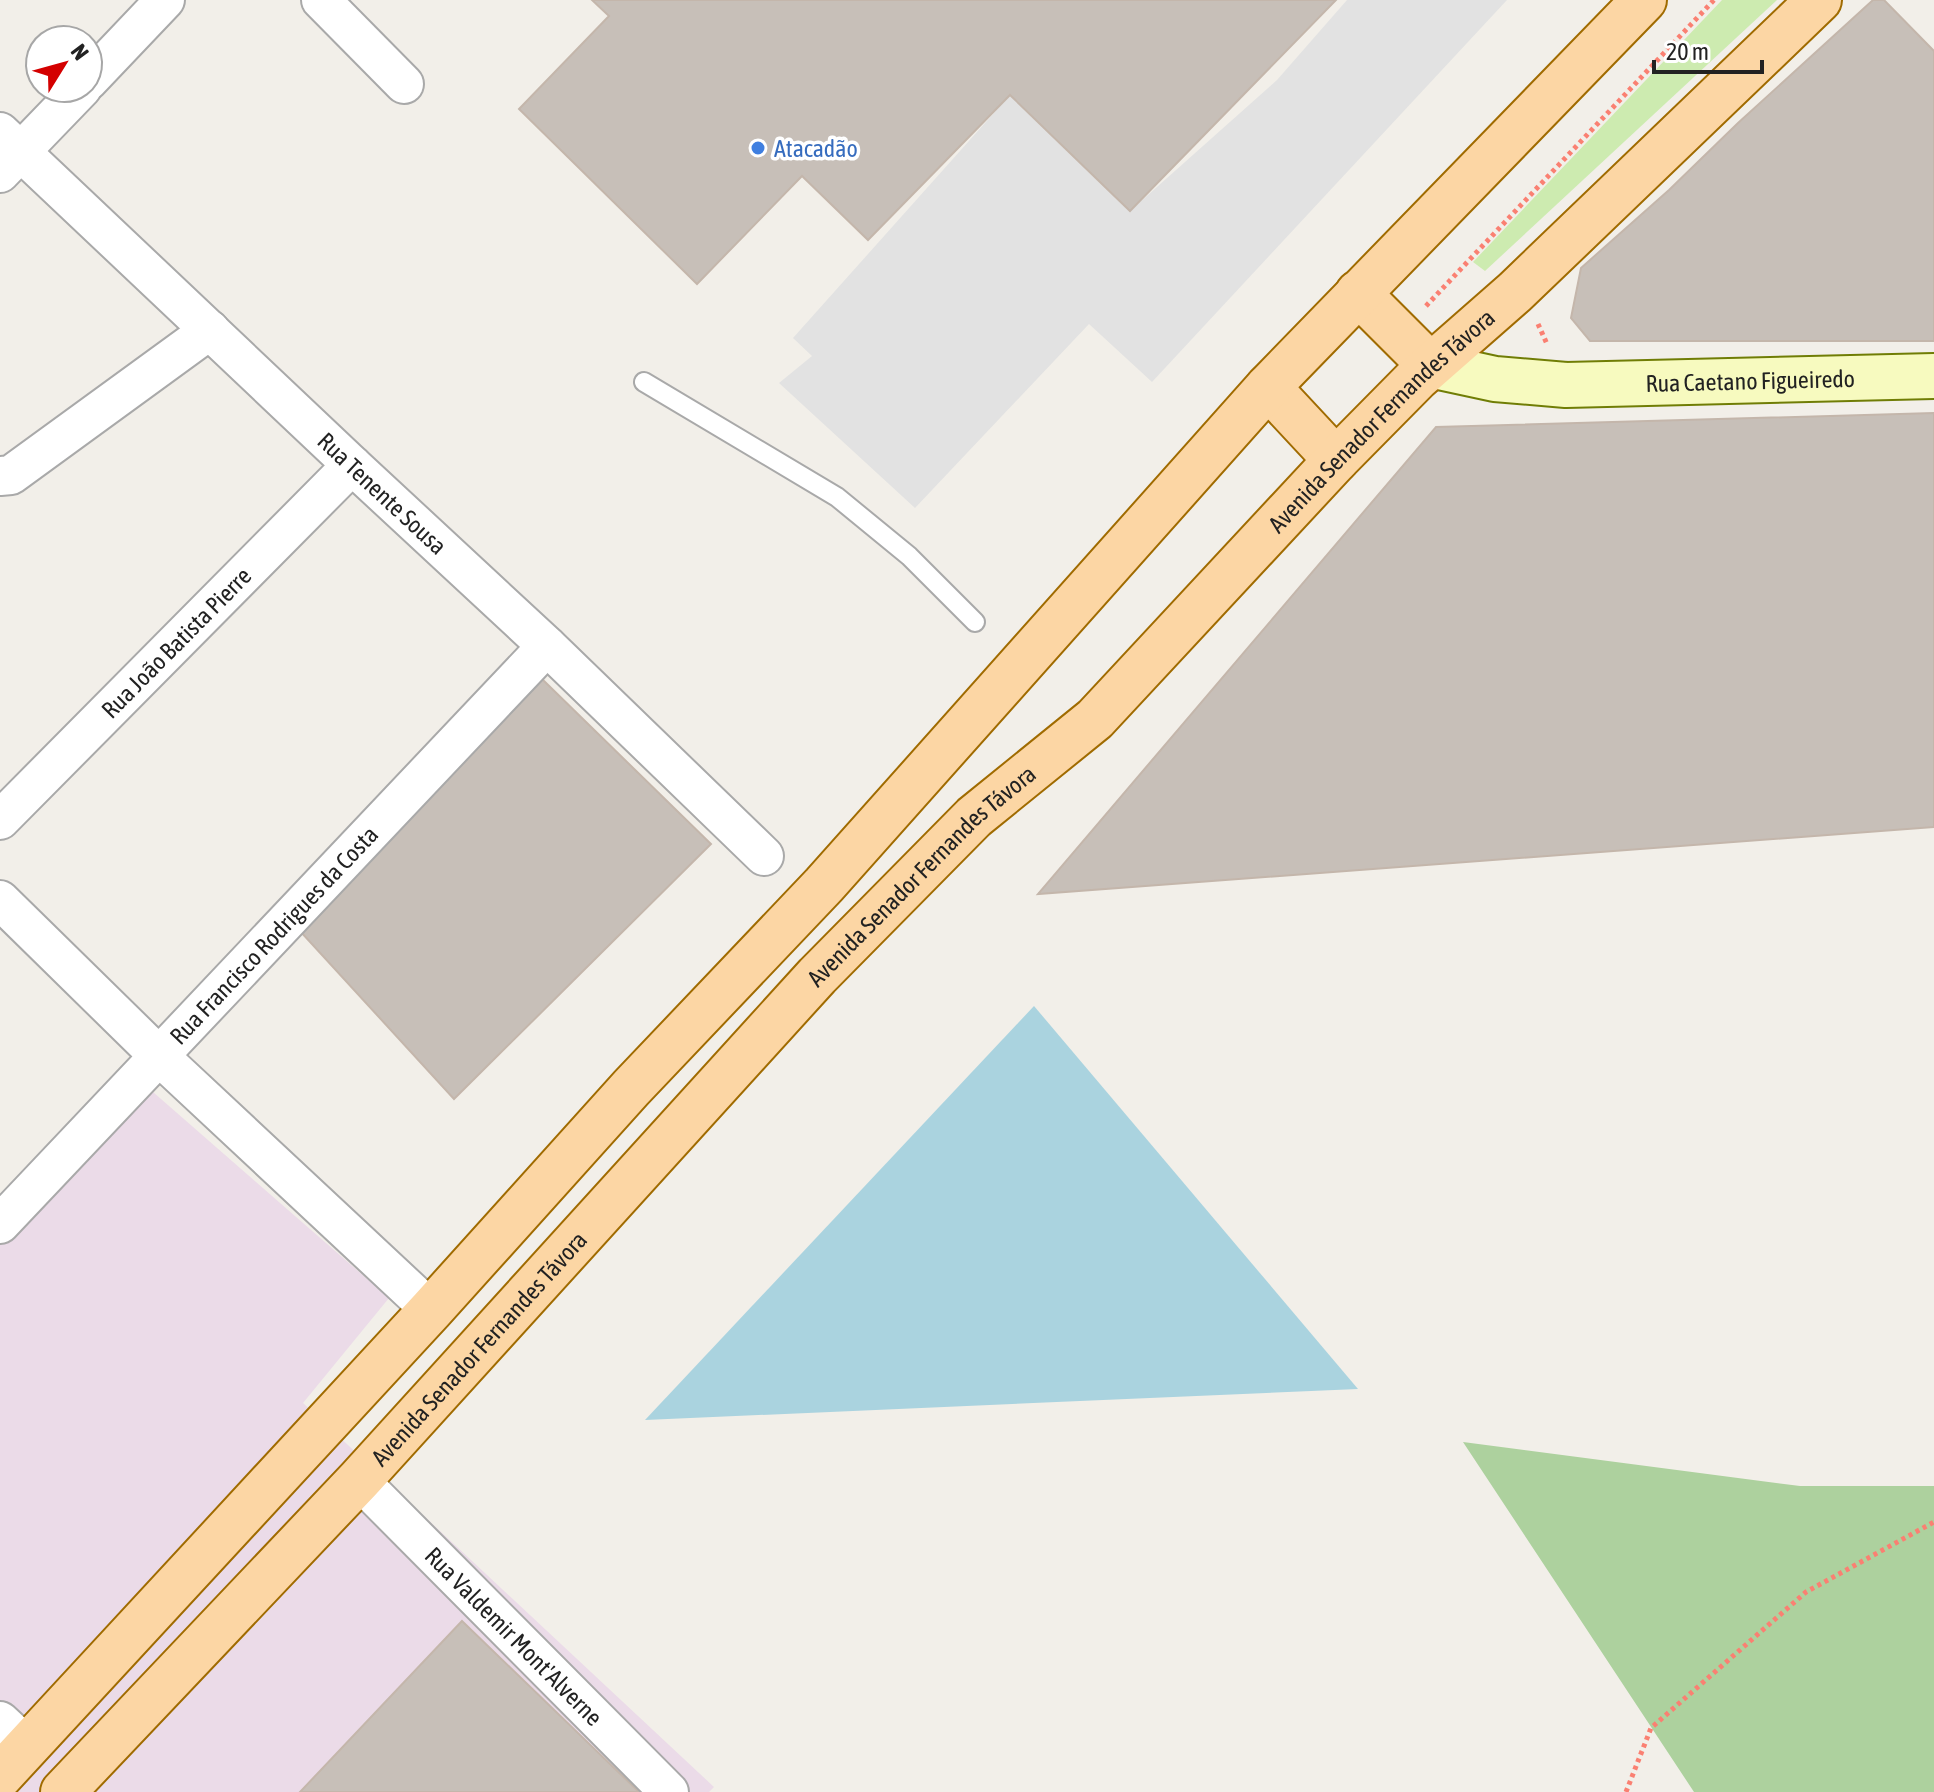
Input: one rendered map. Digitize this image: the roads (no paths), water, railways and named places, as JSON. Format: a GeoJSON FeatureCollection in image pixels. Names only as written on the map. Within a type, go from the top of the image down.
{"type":"FeatureCollection","features":[{"type":"Feature","properties":{"kind":"main road"},"geometry":{"type":"LineString","coordinates":[[9,1748],[431,1310],[631,1088],[824,885],[1268,387],[1644,0]]}},
{"type":"Feature","properties":{"kind":"main road","name":"Avenida Senador Fernandes Távora"},"geometry":{"type":"LineString","coordinates":[[63,1792],[359,1480],[817,976],[974,817],[1095,719],[1336,460],[1430,365],[1515,292],[1819,0]]}},
{"type":"Feature","properties":{"kind":"main road"},"geometry":{"type":"LineString","coordinates":[[1358,293],[1430,365]]}},
{"type":"Feature","properties":{"kind":"main road","name":"Rua Caetano Figueiredo"},"geometry":{"type":"LineString","coordinates":[[1430,365],[1495,379],[1566,385],[1934,376]]}},
{"type":"Feature","properties":{"kind":"main road"},"geometry":{"type":"LineString","coordinates":[[1268,387],[1336,460]]}},
{"type":"Feature","properties":{"kind":"street"},"geometry":{"type":"LineString","coordinates":[[104,64],[165,0]]}},
{"type":"Feature","properties":{"kind":"street"},"geometry":{"type":"LineString","coordinates":[[321,0],[404,84]]}},
{"type":"Feature","properties":{"kind":"street"},"geometry":{"type":"LineString","coordinates":[[7,152],[63,104]]}},
{"type":"Feature","properties":{"kind":"street","name":"Rua Tenente Sousa"},"geometry":{"type":"LineString","coordinates":[[7,152],[210,330],[547,646],[764,856]]}},
{"type":"Feature","properties":{"kind":"street"},"geometry":{"type":"LineString","coordinates":[[5,476],[210,330]]}},
{"type":"Feature","properties":{"kind":"street","name":"Rua João Batista Pierre"},"geometry":{"type":"LineString","coordinates":[[0,820],[352,465]]}},
{"type":"Feature","properties":{"kind":"street","name":"Rua Francisco Rodrigues da Costa"},"geometry":{"type":"LineString","coordinates":[[0,1224],[547,646]]}},
{"type":"Feature","properties":{"kind":"street"},"geometry":{"type":"LineString","coordinates":[[0,900],[159,1056],[431,1310]]}},
{"type":"Feature","properties":{"kind":"street","name":"Rua Valdemir Mont'Alverne"},"geometry":{"type":"LineString","coordinates":[[359,1480],[669,1792]]}},
{"type":"Feature","properties":{"kind":"lane"},"geometry":{"type":"LineString","coordinates":[[644,382],[837,497],[909,556],[975,622]]}},
{"type":"Feature","properties":{"kind":"water"},"geometry":{"type":"Polygon","coordinates":[[[1034,1006],[1358,1389],[645,1420],[1034,1006]]]}},
{"type":"Feature","properties":{"kind":"place","name":"Atacadão"},"geometry":{"type":"Point","coordinates":[758,148]}}]}
